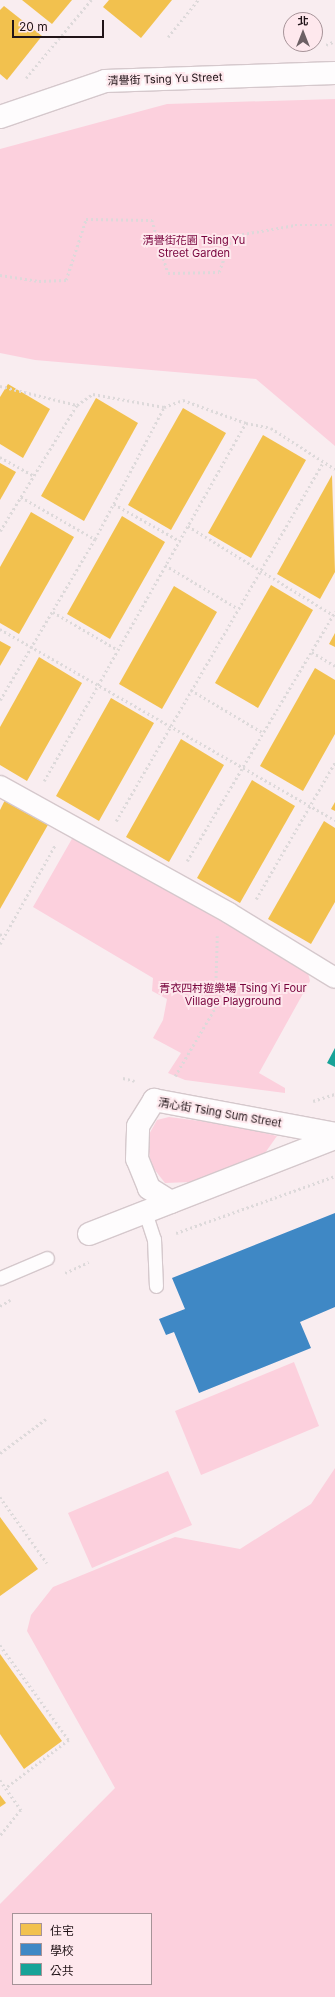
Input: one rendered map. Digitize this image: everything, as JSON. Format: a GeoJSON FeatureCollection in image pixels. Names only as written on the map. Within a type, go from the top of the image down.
{"type":"FeatureCollection","features":[{"type":"Feature","properties":{"kind":"street","name":"清譽街 Tsing Yu Street"},"geometry":{"type":"LineString","coordinates":[[0,117],[105,81],[335,73]]}},
{"type":"Feature","properties":{"kind":"street"},"geometry":{"type":"LineString","coordinates":[[0,786],[175,883],[335,978]]}},
{"type":"Feature","properties":{"kind":"street","name":"清心街 Tsing Sum Street"},"geometry":{"type":"LineString","coordinates":[[171,1202],[149,1188],[137,1159],[138,1126],[154,1100],[335,1134]]}},
{"type":"Feature","properties":{"kind":"street"},"geometry":{"type":"LineString","coordinates":[[89,1234],[335,1138]]}},
{"type":"Feature","properties":{"kind":"lane"},"geometry":{"type":"LineString","coordinates":[[145,1212],[154,1238],[156,1286]]}},
{"type":"Feature","properties":{"kind":"lane"},"geometry":{"type":"LineString","coordinates":[[0,1278],[47,1258]]}},
{"type":"Feature","properties":{"kind":"path"},"geometry":{"type":"LineString","coordinates":[[25,80],[91,0]]}},
{"type":"Feature","properties":{"kind":"path"},"geometry":{"type":"LineString","coordinates":[[168,37],[198,0]]}},
{"type":"Feature","properties":{"kind":"path"},"geometry":{"type":"LineString","coordinates":[[0,275],[39,281],[66,280],[86,219],[152,220],[168,273],[219,272],[232,236],[295,225],[335,225]]}},
{"type":"Feature","properties":{"kind":"path"},"geometry":{"type":"LineString","coordinates":[[0,386],[77,405]]}},
{"type":"Feature","properties":{"kind":"path"},"geometry":{"type":"LineString","coordinates":[[0,531],[77,405],[93,394],[164,407],[183,400],[246,423],[271,428],[335,469]]}},
{"type":"Feature","properties":{"kind":"path"},"geometry":{"type":"LineString","coordinates":[[0,700],[95,539],[164,407]]}},
{"type":"Feature","properties":{"kind":"path"},"geometry":{"type":"LineString","coordinates":[[31,804],[246,423]]}},
{"type":"Feature","properties":{"kind":"path"},"geometry":{"type":"LineString","coordinates":[[0,457],[34,476]]}},
{"type":"Feature","properties":{"kind":"path"},"geometry":{"type":"LineString","coordinates":[[103,844],[237,608],[323,462]]}},
{"type":"Feature","properties":{"kind":"path"},"geometry":{"type":"LineString","coordinates":[[21,497],[95,539]]}},
{"type":"Feature","properties":{"kind":"path"},"geometry":{"type":"LineString","coordinates":[[114,504],[180,541]]}},
{"type":"Feature","properties":{"kind":"path"},"geometry":{"type":"LineString","coordinates":[[175,883],[262,732],[334,614],[188,526]]}},
{"type":"Feature","properties":{"kind":"path"},"geometry":{"type":"LineString","coordinates":[[166,565],[237,608]]}},
{"type":"Feature","properties":{"kind":"path"},"geometry":{"type":"LineString","coordinates":[[53,612],[118,650]]}},
{"type":"Feature","properties":{"kind":"path"},"geometry":{"type":"LineString","coordinates":[[0,629],[335,820]]}},
{"type":"Feature","properties":{"kind":"path"},"geometry":{"type":"LineString","coordinates":[[312,652],[335,666]]}},
{"type":"Feature","properties":{"kind":"path"},"geometry":{"type":"LineString","coordinates":[[191,690],[262,732]]}},
{"type":"Feature","properties":{"kind":"path"},"geometry":{"type":"LineString","coordinates":[[171,1082],[215,1008],[214,942],[236,918],[311,806],[335,762]]}},
{"type":"Feature","properties":{"kind":"path"},"geometry":{"type":"LineString","coordinates":[[0,944],[66,823]]}},
{"type":"Feature","properties":{"kind":"path"},"geometry":{"type":"LineString","coordinates":[[0,934],[4,936]]}},
{"type":"Feature","properties":{"kind":"path"},"geometry":{"type":"LineString","coordinates":[[289,1195],[335,1176]]}},
{"type":"Feature","properties":{"kind":"path"},"geometry":{"type":"LineString","coordinates":[[0,1453],[46,1419]]}},
{"type":"Feature","properties":{"kind":"path"},"geometry":{"type":"LineString","coordinates":[[0,1497],[47,1563]]}},
{"type":"Feature","properties":{"kind":"path"},"geometry":{"type":"LineString","coordinates":[[0,1645],[69,1740],[6,1788]]}},
{"type":"Feature","properties":{"kind":"path"},"geometry":{"type":"LineString","coordinates":[[0,1780],[21,1810],[0,1836]]}},
{"type":"Feature","properties":{"kind":"green space","name":"清譽街花園 Tsing Yu Street Garden"},"geometry":{"type":"Polygon","coordinates":[[[335,99],[335,446],[256,379],[35,360],[0,353],[0,149],[167,104],[335,99]]]}},
{"type":"Feature","properties":{"kind":"green space","name":"青衣四村遊樂場 Tsing Yi Four Village Playground"},"geometry":{"type":"Polygon","coordinates":[[[73,837],[187,901],[195,884],[307,969],[310,981],[259,1073],[285,1088],[285,1093],[185,1080],[168,1073],[181,1053],[153,1038],[163,1020],[167,999],[152,991],[153,978],[33,907],[73,837]]]}},
{"type":"Feature","properties":{"kind":"green space"},"geometry":{"type":"Polygon","coordinates":[[[169,1117],[231,1125],[277,1136],[265,1153],[191,1182],[165,1183],[151,1165],[147,1138],[157,1120],[169,1117]]]}},
{"type":"Feature","properties":{"kind":"green space"},"geometry":{"type":"Polygon","coordinates":[[[294,1362],[319,1426],[201,1475],[175,1411],[294,1362]]]}},
{"type":"Feature","properties":{"kind":"green space"},"geometry":{"type":"Polygon","coordinates":[[[335,1468],[335,1997],[0,1997],[0,1904],[115,1788],[27,1631],[31,1615],[53,1587],[175,1537],[240,1549],[311,1504],[335,1468]]]}},
{"type":"Feature","properties":{"kind":"green space"},"geometry":{"type":"Polygon","coordinates":[[[168,1471],[192,1525],[92,1568],[68,1513],[168,1471]]]}},
{"type":"Feature","properties":{"kind":"building: 住宅"},"geometry":{"type":"Polygon","coordinates":[[[22,0],[72,0],[52,24],[22,0]]]}},
{"type":"Feature","properties":{"kind":"building: 住宅"},"geometry":{"type":"Polygon","coordinates":[[[109,0],[172,0],[141,38],[103,7],[109,0]]]}},
{"type":"Feature","properties":{"kind":"building: 住宅"},"geometry":{"type":"Polygon","coordinates":[[[4,6],[42,36],[7,80],[0,74],[0,10],[4,6]]]}},
{"type":"Feature","properties":{"kind":"building: 住宅"},"geometry":{"type":"Polygon","coordinates":[[[8,384],[50,409],[23,458],[0,444],[0,397],[8,384]]]}},
{"type":"Feature","properties":{"kind":"building: 住宅"},"geometry":{"type":"Polygon","coordinates":[[[96,398],[138,423],[84,521],[41,496],[96,398]]]}},
{"type":"Feature","properties":{"kind":"building: 住宅"},"geometry":{"type":"Polygon","coordinates":[[[183,408],[226,433],[171,530],[128,505],[183,408]]]}},
{"type":"Feature","properties":{"kind":"building: 住宅"},"geometry":{"type":"Polygon","coordinates":[[[263,435],[306,460],[251,558],[208,533],[263,435]]]}},
{"type":"Feature","properties":{"kind":"building: 住宅"},"geometry":{"type":"Polygon","coordinates":[[[0,463],[16,472],[0,500],[0,463]]]}},
{"type":"Feature","properties":{"kind":"building: 住宅"},"geometry":{"type":"Polygon","coordinates":[[[332,475],[335,572],[320,599],[277,574],[332,475]]]}},
{"type":"Feature","properties":{"kind":"building: 住宅"},"geometry":{"type":"Polygon","coordinates":[[[31,512],[74,537],[19,634],[0,623],[0,567],[31,512]]]}},
{"type":"Feature","properties":{"kind":"building: 住宅"},"geometry":{"type":"Polygon","coordinates":[[[122,516],[165,542],[110,639],[67,614],[122,516]]]}},
{"type":"Feature","properties":{"kind":"building: 住宅"},"geometry":{"type":"Polygon","coordinates":[[[271,585],[313,610],[258,708],[215,683],[271,585]]]}},
{"type":"Feature","properties":{"kind":"building: 住宅"},"geometry":{"type":"Polygon","coordinates":[[[174,586],[217,612],[162,709],[119,684],[174,586]]]}},
{"type":"Feature","properties":{"kind":"building: 住宅"},"geometry":{"type":"Polygon","coordinates":[[[335,633],[335,647],[329,644],[335,633]]]}},
{"type":"Feature","properties":{"kind":"building: 住宅"},"geometry":{"type":"Polygon","coordinates":[[[0,641],[11,647],[0,666],[0,641]]]}},
{"type":"Feature","properties":{"kind":"building: 住宅"},"geometry":{"type":"Polygon","coordinates":[[[39,657],[82,683],[27,781],[0,765],[0,727],[39,657]]]}},
{"type":"Feature","properties":{"kind":"building: 住宅"},"geometry":{"type":"Polygon","coordinates":[[[315,668],[335,680],[335,734],[303,791],[260,766],[315,668]]]}},
{"type":"Feature","properties":{"kind":"building: 住宅"},"geometry":{"type":"Polygon","coordinates":[[[111,698],[154,723],[99,821],[56,796],[111,698]]]}},
{"type":"Feature","properties":{"kind":"building: 住宅"},"geometry":{"type":"Polygon","coordinates":[[[181,739],[224,765],[169,862],[126,837],[181,739]]]}},
{"type":"Feature","properties":{"kind":"building: 住宅"},"geometry":{"type":"Polygon","coordinates":[[[252,780],[295,806],[240,903],[197,878],[252,780]]]}},
{"type":"Feature","properties":{"kind":"building: 住宅"},"geometry":{"type":"Polygon","coordinates":[[[6,798],[49,823],[0,909],[0,810],[6,798]]]}},
{"type":"Feature","properties":{"kind":"building: 住宅"},"geometry":{"type":"Polygon","coordinates":[[[335,802],[335,811],[331,809],[335,802]]]}},
{"type":"Feature","properties":{"kind":"building: 住宅"},"geometry":{"type":"Polygon","coordinates":[[[324,821],[335,828],[335,902],[311,944],[268,919],[324,821]]]}},
{"type":"Feature","properties":{"kind":"building: 住宅"},"geometry":{"type":"Polygon","coordinates":[[[0,1517],[38,1569],[0,1596],[0,1517]]]}},
{"type":"Feature","properties":{"kind":"building: 住宅"},"geometry":{"type":"Polygon","coordinates":[[[0,1654],[62,1741],[24,1769],[0,1734],[0,1654]]]}},
{"type":"Feature","properties":{"kind":"building: 住宅"},"geometry":{"type":"Polygon","coordinates":[[[0,1795],[6,1803],[0,1807],[0,1795]]]}},
{"type":"Feature","properties":{"kind":"building: 學校"},"geometry":{"type":"Polygon","coordinates":[[[335,1213],[335,1307],[300,1322],[311,1348],[199,1393],[174,1332],[166,1335],[159,1319],[185,1309],[172,1278],[335,1213]]]}},
{"type":"Feature","properties":{"kind":"building: 公共"},"geometry":{"type":"Polygon","coordinates":[[[335,1048],[335,1067],[327,1063],[335,1048]]]}}]}
